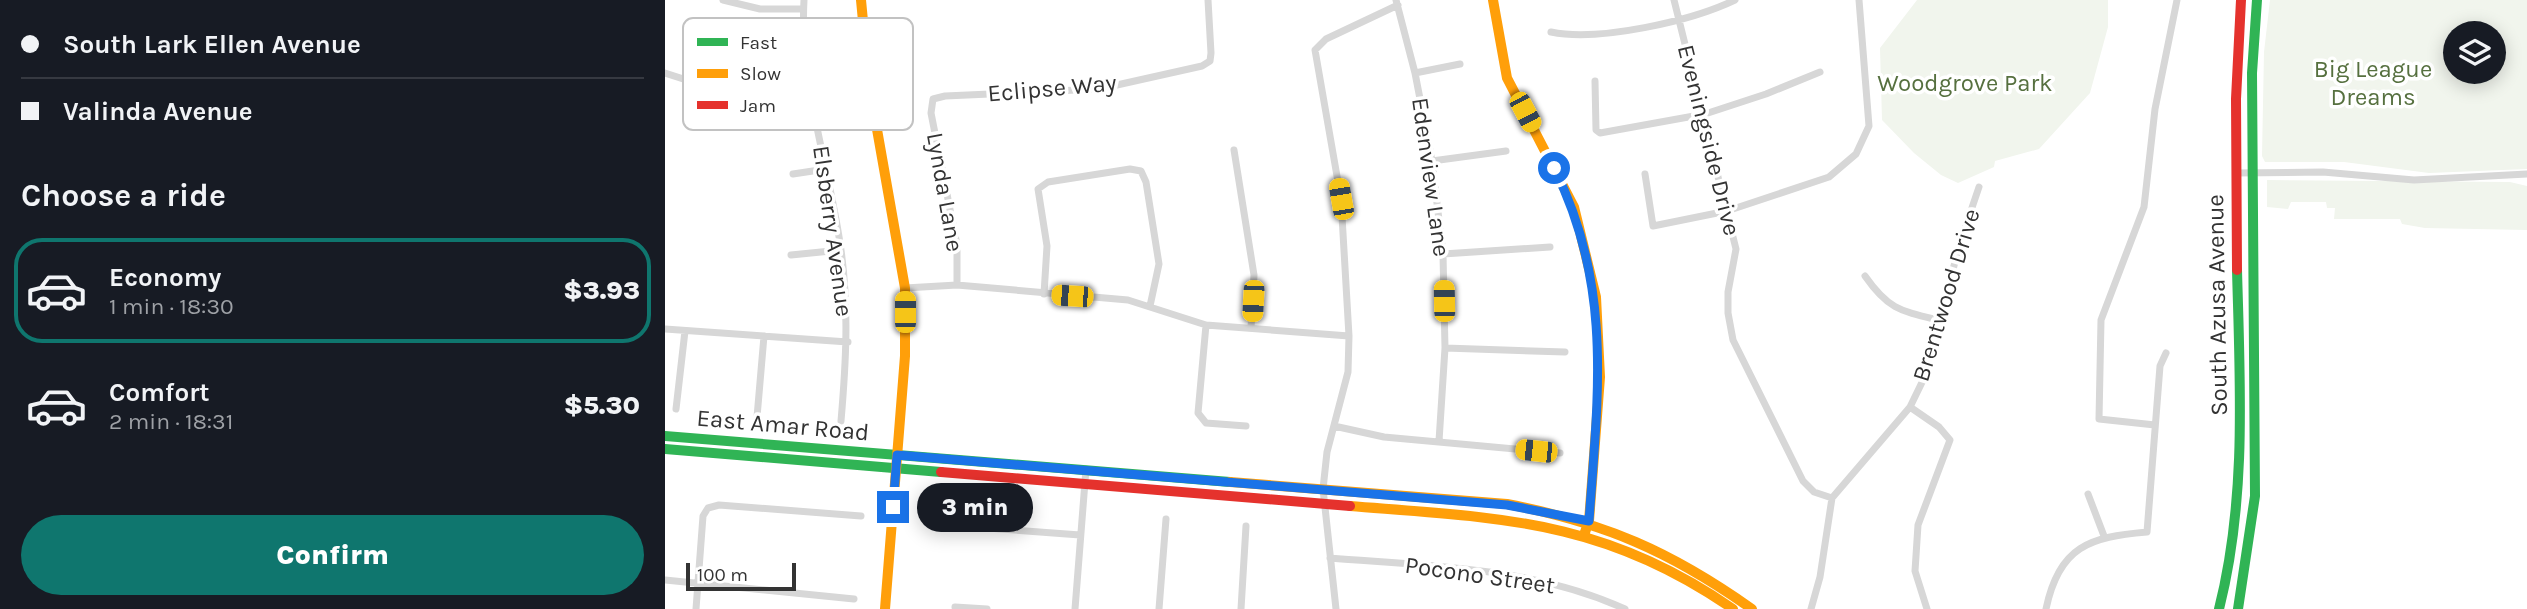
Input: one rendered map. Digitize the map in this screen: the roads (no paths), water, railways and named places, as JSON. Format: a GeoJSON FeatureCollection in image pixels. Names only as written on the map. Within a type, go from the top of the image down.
{"type":"FeatureCollection","features":[{"type":"Feature","properties":{"kind":"main road"},"geometry":{"type":"LineString","coordinates":[[861,0],[863,18]]}},
{"type":"Feature","properties":{"kind":"main road"},"geometry":{"type":"LineString","coordinates":[[1493,0],[1507,78],[1574,207],[1596,297],[1599,377],[1589,521],[1584,535]]}},
{"type":"Feature","properties":{"kind":"main road","name":"South Azusa Avenue"},"geometry":{"type":"LineString","coordinates":[[2219,609],[2231,547],[2239,475],[2235,75],[2241,0]]}},
{"type":"Feature","properties":{"kind":"main road","name":"South Azusa Avenue"},"geometry":{"type":"LineString","coordinates":[[2238,609],[2255,496],[2252,73],[2257,0]]}},
{"type":"Feature","properties":{"kind":"main road"},"geometry":{"type":"LineString","coordinates":[[877,130],[905,288],[905,356],[885,609]]}},
{"type":"Feature","properties":{"kind":"main road","name":"East Amar Road"},"geometry":{"type":"LineString","coordinates":[[665,436],[1507,505],[1589,521],[1651,545],[1701,571],[1752,609]]}},
{"type":"Feature","properties":{"kind":"main road","name":"East Amar Road"},"geometry":{"type":"LineString","coordinates":[[665,449],[1511,519],[1584,535],[1657,564],[1733,609]]}},
{"type":"Feature","properties":{"kind":"street"},"geometry":{"type":"LineString","coordinates":[[723,0],[760,9],[803,9]]}},
{"type":"Feature","properties":{"kind":"street","name":"Elsberry Avenue"},"geometry":{"type":"LineString","coordinates":[[804,0],[804,18]]}},
{"type":"Feature","properties":{"kind":"street","name":"Eclipse Way"},"geometry":{"type":"LineString","coordinates":[[933,99],[1099,89],[1202,66],[1210,61],[1208,0]]}},
{"type":"Feature","properties":{"kind":"street","name":"Eveningside Drive"},"geometry":{"type":"LineString","coordinates":[[1674,0],[1705,114],[1735,249],[1727,313],[1733,341],[1803,481],[1814,492],[1832,498]]}},
{"type":"Feature","properties":{"kind":"street"},"geometry":{"type":"LineString","coordinates":[[1551,32],[1626,30],[1679,21],[1735,0]]}},
{"type":"Feature","properties":{"kind":"street"},"geometry":{"type":"LineString","coordinates":[[1645,174],[1653,226],[1727,211],[1829,177],[1856,154],[1869,125],[1859,0]]}},
{"type":"Feature","properties":{"kind":"street"},"geometry":{"type":"LineString","coordinates":[[2155,425],[2099,419],[2101,320],[2144,207],[2155,109],[2177,0]]}},
{"type":"Feature","properties":{"kind":"street"},"geometry":{"type":"LineString","coordinates":[[1336,609],[1322,488],[1348,372],[1349,336],[1341,199],[1315,50],[1326,39],[1397,2]]}},
{"type":"Feature","properties":{"kind":"street","name":"Edenview Lane"},"geometry":{"type":"LineString","coordinates":[[1397,2],[1415,73],[1432,161],[1443,254],[1445,348],[1440,441]]}},
{"type":"Feature","properties":{"kind":"street"},"geometry":{"type":"LineString","coordinates":[[1415,73],[1460,64]]}},
{"type":"Feature","properties":{"kind":"street"},"geometry":{"type":"LineString","coordinates":[[1595,81],[1597,133],[1705,114],[1766,94],[1820,72]]}},
{"type":"Feature","properties":{"kind":"street"},"geometry":{"type":"LineString","coordinates":[[665,73],[683,79]]}},
{"type":"Feature","properties":{"kind":"street","name":"Lynda Lane"},"geometry":{"type":"LineString","coordinates":[[933,99],[931,113],[957,245],[957,285]]}},
{"type":"Feature","properties":{"kind":"street","name":"Elsberry Avenue"},"geometry":{"type":"LineString","coordinates":[[818,130],[841,250],[848,342],[841,421]]}},
{"type":"Feature","properties":{"kind":"street"},"geometry":{"type":"LineString","coordinates":[[1234,150],[1254,275],[1251,328]]}},
{"type":"Feature","properties":{"kind":"street"},"geometry":{"type":"LineString","coordinates":[[1432,161],[1506,151]]}},
{"type":"Feature","properties":{"kind":"street"},"geometry":{"type":"LineString","coordinates":[[793,174],[826,169]]}},
{"type":"Feature","properties":{"kind":"street"},"geometry":{"type":"LineString","coordinates":[[1044,294],[1047,246],[1038,189],[1048,182],[1130,169],[1140,171],[1146,182],[1159,264],[1150,306]]}},
{"type":"Feature","properties":{"kind":"street"},"geometry":{"type":"LineString","coordinates":[[2236,173],[2323,172],[2414,180],[2527,174]]}},
{"type":"Feature","properties":{"kind":"street","name":"Brentwood Drive"},"geometry":{"type":"LineString","coordinates":[[1832,498],[1910,407],[1927,372],[1938,320],[1979,187]]}},
{"type":"Feature","properties":{"kind":"street"},"geometry":{"type":"LineString","coordinates":[[1443,254],[1551,247]]}},
{"type":"Feature","properties":{"kind":"street"},"geometry":{"type":"LineString","coordinates":[[791,255],[841,250]]}},
{"type":"Feature","properties":{"kind":"street"},"geometry":{"type":"LineString","coordinates":[[1865,276],[1881,298],[1898,310],[1938,320]]}},
{"type":"Feature","properties":{"kind":"street"},"geometry":{"type":"LineString","coordinates":[[905,288],[957,285],[1128,300],[1177,318],[1206,325],[1349,336]]}},
{"type":"Feature","properties":{"kind":"street"},"geometry":{"type":"LineString","coordinates":[[1206,325],[1198,413],[1206,423],[1245,426]]}},
{"type":"Feature","properties":{"kind":"street"},"geometry":{"type":"LineString","coordinates":[[665,329],[848,342]]}},
{"type":"Feature","properties":{"kind":"street"},"geometry":{"type":"LineString","coordinates":[[676,409],[685,331]]}},
{"type":"Feature","properties":{"kind":"street"},"geometry":{"type":"LineString","coordinates":[[757,416],[764,336]]}},
{"type":"Feature","properties":{"kind":"street"},"geometry":{"type":"LineString","coordinates":[[1445,348],[1565,352]]}},
{"type":"Feature","properties":{"kind":"street"},"geometry":{"type":"LineString","coordinates":[[2046,609],[2055,580],[2067,560],[2085,544],[2105,536],[2147,532],[2160,366],[2166,353]]}},
{"type":"Feature","properties":{"kind":"street"},"geometry":{"type":"LineString","coordinates":[[1910,407],[1939,427],[1950,440],[1918,525],[1916,571],[1927,609]]}},
{"type":"Feature","properties":{"kind":"street"},"geometry":{"type":"LineString","coordinates":[[1334,426],[1384,437],[1560,453]]}},
{"type":"Feature","properties":{"kind":"street"},"geometry":{"type":"LineString","coordinates":[[1075,609],[1086,469]]}},
{"type":"Feature","properties":{"kind":"street"},"geometry":{"type":"LineString","coordinates":[[2088,495],[2105,536]]}},
{"type":"Feature","properties":{"kind":"street"},"geometry":{"type":"LineString","coordinates":[[1811,609],[1820,576],[1832,498]]}},
{"type":"Feature","properties":{"kind":"street"},"geometry":{"type":"LineString","coordinates":[[696,609],[703,516],[708,508],[719,505],[861,516]]}},
{"type":"Feature","properties":{"kind":"street"},"geometry":{"type":"LineString","coordinates":[[1159,609],[1166,519]]}},
{"type":"Feature","properties":{"kind":"street"},"geometry":{"type":"LineString","coordinates":[[960,526],[1080,535]]}},
{"type":"Feature","properties":{"kind":"street"},"geometry":{"type":"LineString","coordinates":[[1241,609],[1245,526]]}},
{"type":"Feature","properties":{"kind":"street","name":"Pocono Street"},"geometry":{"type":"LineString","coordinates":[[1330,558],[1505,574],[1555,582],[1625,609]]}},
{"type":"Feature","properties":{"kind":"street"},"geometry":{"type":"LineString","coordinates":[[665,580],[854,599]]}},
{"type":"Feature","properties":{"kind":"street"},"geometry":{"type":"LineString","coordinates":[[955,607],[987,609]]}},
{"type":"Feature","properties":{"kind":"park label","name":"Woodgrove Park"},"geometry":{"type":"Point","coordinates":[1965,83]}},
{"type":"Feature","properties":{"kind":"park label","name":"Big League Dreams"},"geometry":{"type":"Point","coordinates":[2373,83]}}]}
